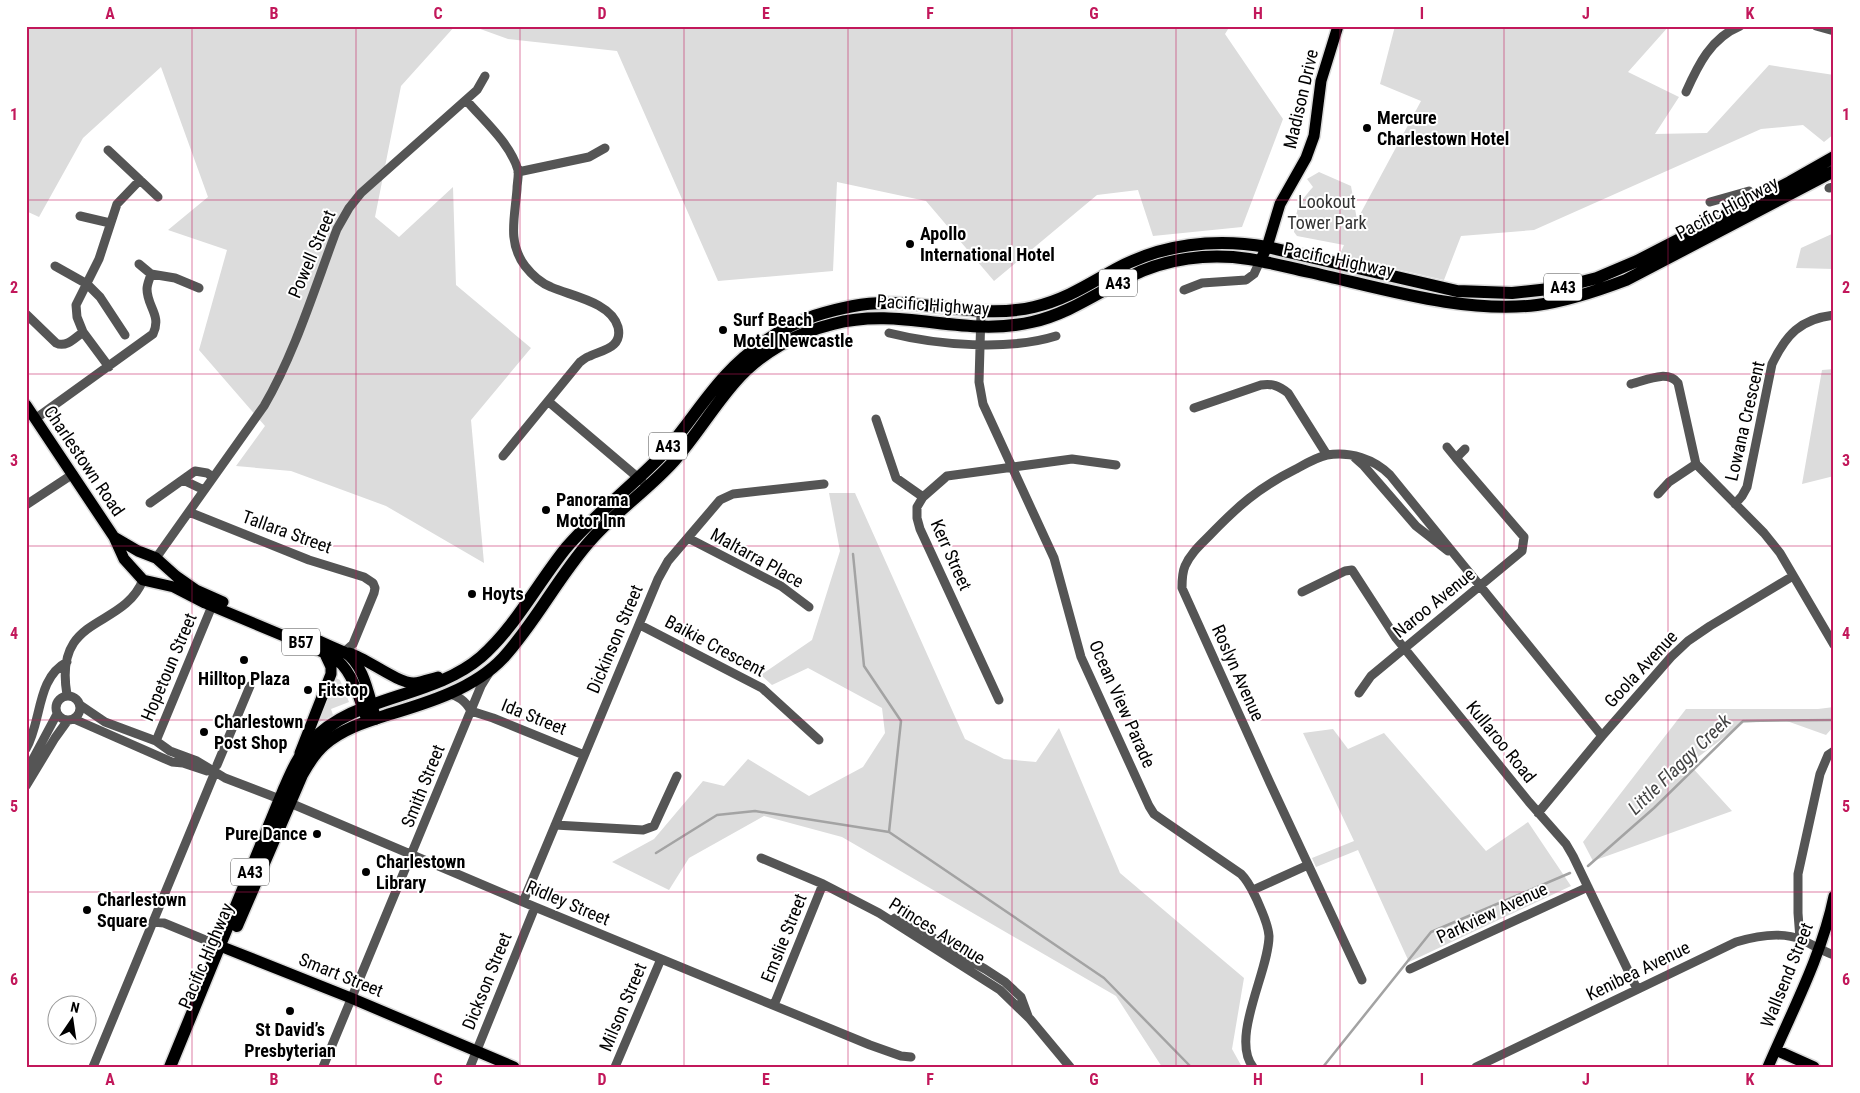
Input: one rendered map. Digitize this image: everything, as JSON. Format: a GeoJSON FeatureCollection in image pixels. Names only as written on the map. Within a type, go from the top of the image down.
{"type":"FeatureCollection","features":[{"type":"Feature","properties":{"kind":"highway","name":"Pacific Highway"},"geometry":{"type":"LineString","coordinates":[[170,1067],[224,947],[285,801],[299,757],[309,744],[323,730],[337,721],[367,707],[441,681],[480,658],[498,641],[564,550],[606,506],[660,456],[725,376],[743,359],[778,333],[813,316],[884,303],[981,312],[1005,312],[1049,303],[1076,292],[1136,259],[1192,244],[1226,242],[1267,246],[1457,291],[1495,293],[1536,292],[1580,283],[1618,270],[1834,157]]}},
{"type":"Feature","properties":{"kind":"highway","name":"Pacific Highway"},"geometry":{"type":"LineString","coordinates":[[285,801],[321,747],[339,734],[448,693],[492,669],[520,640],[570,566],[592,539],[616,514],[671,464],[691,441],[737,380],[770,352],[806,332],[858,318],[878,317],[980,328],[1006,327],[1050,317],[1072,309],[1151,267],[1171,262],[1210,257],[1229,257],[1260,261],[1457,303],[1496,306],[1539,304],[1570,299],[1626,280],[1834,171]]}},
{"type":"Feature","properties":{"kind":"highway","name":"Pacific Highway"},"geometry":{"type":"LineString","coordinates":[[180,1067],[224,947]]}},
{"type":"Feature","properties":{"kind":"main road","name":"Madison Drive"},"geometry":{"type":"LineString","coordinates":[[1260,261],[1267,246],[1280,204],[1306,158],[1314,136],[1321,81],[1338,26]]}},
{"type":"Feature","properties":{"kind":"main road","name":"Charlestown Road"},"geometry":{"type":"LineString","coordinates":[[26,405],[114,537],[124,559],[144,578],[174,587],[212,606],[339,660],[352,678],[372,720]]}},
{"type":"Feature","properties":{"kind":"main road","name":"Charlestown Road"},"geometry":{"type":"LineString","coordinates":[[114,537],[156,560],[196,590],[344,652],[358,666],[367,707]]}},
{"type":"Feature","properties":{"kind":"main road"},"geometry":{"type":"LineString","coordinates":[[143,558],[156,560],[161,573],[155,580],[144,578],[136,569],[140,560],[143,558]]}},
{"type":"Feature","properties":{"kind":"main road"},"geometry":{"type":"LineString","coordinates":[[299,757],[332,674],[324,652]]}},
{"type":"Feature","properties":{"kind":"main road"},"geometry":{"type":"LineString","coordinates":[[344,652],[367,661],[398,679],[411,683],[456,673]]}},
{"type":"Feature","properties":{"kind":"main road","name":"Wallsend Street"},"geometry":{"type":"LineString","coordinates":[[1768,1067],[1829,920],[1834,896]]}},
{"type":"Feature","properties":{"kind":"main road","name":"Smart Street"},"geometry":{"type":"LineString","coordinates":[[224,947],[352,998],[514,1067]]}},
{"type":"Feature","properties":{"kind":"main road"},"geometry":{"type":"LineString","coordinates":[[1776,1050],[1814,1067]]}},
{"type":"Feature","properties":{"kind":"street"},"geometry":{"type":"LineString","coordinates":[[1686,92],[1697,68],[1714,43],[1740,26]]}},
{"type":"Feature","properties":{"kind":"street"},"geometry":{"type":"LineString","coordinates":[[1816,26],[1834,31]]}},
{"type":"Feature","properties":{"kind":"street","name":"Powell Street"},"geometry":{"type":"LineString","coordinates":[[156,560],[274,389],[338,229],[349,208],[374,180],[477,90],[484,76]]}},
{"type":"Feature","properties":{"kind":"street"},"geometry":{"type":"LineString","coordinates":[[466,100],[502,142],[512,157],[518,172],[512,236],[517,252],[525,265],[536,278],[550,287],[590,300],[602,308],[618,327],[617,339],[611,348],[589,356],[580,362],[503,456]]}},
{"type":"Feature","properties":{"kind":"street"},"geometry":{"type":"LineString","coordinates":[[518,172],[589,157],[604,148]]}},
{"type":"Feature","properties":{"kind":"street"},"geometry":{"type":"LineString","coordinates":[[108,150],[158,197]]}},
{"type":"Feature","properties":{"kind":"street"},"geometry":{"type":"LineString","coordinates":[[109,367],[83,332],[77,316],[76,305],[99,259],[117,204],[140,180]]}},
{"type":"Feature","properties":{"kind":"street","name":"Pacific Highway"},"geometry":{"type":"LineString","coordinates":[[1710,202],[1749,191],[1755,200]]}},
{"type":"Feature","properties":{"kind":"street"},"geometry":{"type":"LineString","coordinates":[[80,216],[110,223]]}},
{"type":"Feature","properties":{"kind":"street"},"geometry":{"type":"LineString","coordinates":[[1184,290],[1202,283],[1246,280],[1254,274],[1260,261]]}},
{"type":"Feature","properties":{"kind":"street"},"geometry":{"type":"LineString","coordinates":[[139,264],[151,274],[175,278],[199,288]]}},
{"type":"Feature","properties":{"kind":"street"},"geometry":{"type":"LineString","coordinates":[[55,266],[87,284],[100,296],[125,334]]}},
{"type":"Feature","properties":{"kind":"street"},"geometry":{"type":"LineString","coordinates":[[35,419],[146,341],[153,334],[157,326],[157,320],[147,288],[151,274]]}},
{"type":"Feature","properties":{"kind":"street","name":"Ocean View Parade"},"geometry":{"type":"LineString","coordinates":[[981,312],[980,393],[983,404],[1054,558],[1081,657],[1149,806],[1154,814],[1241,874],[1248,881],[1264,915],[1269,937],[1267,952],[1245,1036],[1246,1051],[1253,1067]]}},
{"type":"Feature","properties":{"kind":"street"},"geometry":{"type":"LineString","coordinates":[[26,314],[56,344],[67,344],[83,332]]}},
{"type":"Feature","properties":{"kind":"street","name":"Lowana Crescent"},"geometry":{"type":"LineString","coordinates":[[1735,504],[1747,487],[1772,364],[1781,346],[1801,325],[1821,317],[1834,315]]}},
{"type":"Feature","properties":{"kind":"street","name":"Pacific Highway"},"geometry":{"type":"LineString","coordinates":[[889,333],[924,340],[980,345],[1030,342],[1056,336]]}},
{"type":"Feature","properties":{"kind":"street"},"geometry":{"type":"LineString","coordinates":[[1631,384],[1662,376],[1670,376],[1678,383],[1696,464],[1764,533],[1780,553],[1833,641]]}},
{"type":"Feature","properties":{"kind":"street"},"geometry":{"type":"LineString","coordinates":[[1194,408],[1261,385],[1267,384],[1282,388],[1288,392],[1327,455]]}},
{"type":"Feature","properties":{"kind":"street"},"geometry":{"type":"LineString","coordinates":[[549,402],[648,486]]}},
{"type":"Feature","properties":{"kind":"street"},"geometry":{"type":"LineString","coordinates":[[876,419],[896,478],[923,497],[947,476],[1072,459],[1116,465]]}},
{"type":"Feature","properties":{"kind":"street"},"geometry":{"type":"LineString","coordinates":[[1447,447],[1456,458],[1465,449]]}},
{"type":"Feature","properties":{"kind":"street","name":"Roslyn Avenue"},"geometry":{"type":"LineString","coordinates":[[1362,980],[1182,588],[1182,577],[1190,556],[1244,501],[1271,482],[1298,467],[1327,455],[1352,456],[1370,460],[1381,466],[1437,532],[1452,554],[1602,736]]}},
{"type":"Feature","properties":{"kind":"street","name":"Naroo Avenue"},"geometry":{"type":"LineString","coordinates":[[1359,693],[1371,676],[1519,554],[1523,547],[1524,537],[1456,458]]}},
{"type":"Feature","properties":{"kind":"street"},"geometry":{"type":"LineString","coordinates":[[1658,494],[1670,482],[1696,464]]}},
{"type":"Feature","properties":{"kind":"street"},"geometry":{"type":"LineString","coordinates":[[150,503],[196,471],[207,473],[214,477]]}},
{"type":"Feature","properties":{"kind":"street"},"geometry":{"type":"LineString","coordinates":[[26,505],[72,474]]}},
{"type":"Feature","properties":{"kind":"street"},"geometry":{"type":"LineString","coordinates":[[183,480],[204,490]]}},
{"type":"Feature","properties":{"kind":"street","name":"Dickinson Street"},"geometry":{"type":"LineString","coordinates":[[523,902],[658,579],[668,561],[720,500],[725,497],[734,494],[824,484]]}},
{"type":"Feature","properties":{"kind":"street","name":"Kerr Street"},"geometry":{"type":"LineString","coordinates":[[923,497],[918,507],[917,518],[920,529],[999,700]]}},
{"type":"Feature","properties":{"kind":"street","name":"Tallara Street"},"geometry":{"type":"LineString","coordinates":[[189,512],[309,560],[364,577],[372,583],[375,588],[374,593],[353,644],[344,652]]}},
{"type":"Feature","properties":{"kind":"street","name":"Maltarra Place"},"geometry":{"type":"LineString","coordinates":[[688,538],[781,586],[808,607]]}},
{"type":"Feature","properties":{"kind":"street","name":"Kullaroo Road"},"geometry":{"type":"LineString","coordinates":[[1302,592],[1345,571],[1352,570],[1404,648],[1538,814],[1566,844],[1574,856],[1637,989]]}},
{"type":"Feature","properties":{"kind":"street","name":"Goola Avenue"},"geometry":{"type":"LineString","coordinates":[[1538,814],[1602,736],[1671,657],[1688,641],[1793,576]]}},
{"type":"Feature","properties":{"kind":"street"},"geometry":{"type":"LineString","coordinates":[[67,695],[64,682],[72,646],[79,636],[129,600],[138,590],[144,578]]}},
{"type":"Feature","properties":{"kind":"street","name":"Hopetoun Street"},"geometry":{"type":"LineString","coordinates":[[152,740],[212,606]]}},
{"type":"Feature","properties":{"kind":"street","name":"Baikie Crescent"},"geometry":{"type":"LineString","coordinates":[[640,625],[762,688],[818,740]]}},
{"type":"Feature","properties":{"kind":"street"},"geometry":{"type":"LineString","coordinates":[[26,749],[48,680],[58,667],[67,662]]}},
{"type":"Feature","properties":{"kind":"street","name":"Smith Street"},"geometry":{"type":"LineString","coordinates":[[323,1067],[481,686],[492,669]]}},
{"type":"Feature","properties":{"kind":"street"},"geometry":{"type":"LineString","coordinates":[[93,1067],[250,686]]}},
{"type":"Feature","properties":{"kind":"street"},"geometry":{"type":"LineString","coordinates":[[448,693],[459,697],[471,711]]}},
{"type":"Feature","properties":{"kind":"street"},"geometry":{"type":"LineString","coordinates":[[26,786],[55,738],[71,719],[79,714],[80,705],[75,698],[67,695],[58,700],[55,707],[57,714],[62,719],[71,719]]}},
{"type":"Feature","properties":{"kind":"street","name":"Ridley Street"},"geometry":{"type":"LineString","coordinates":[[80,705],[105,722],[152,740],[176,753],[285,801],[523,902],[870,1045],[901,1056],[911,1057]]}},
{"type":"Feature","properties":{"kind":"street","name":"Ida Street"},"geometry":{"type":"LineString","coordinates":[[471,711],[584,755]]}},
{"type":"Feature","properties":{"kind":"street"},"geometry":{"type":"LineString","coordinates":[[26,772],[57,714]]}},
{"type":"Feature","properties":{"kind":"street","name":"Ridley Street"},"geometry":{"type":"LineString","coordinates":[[71,719],[144,748],[172,762],[216,769]]}},
{"type":"Feature","properties":{"kind":"street"},"geometry":{"type":"LineString","coordinates":[[144,748],[145,743],[152,740]]}},
{"type":"Feature","properties":{"kind":"street"},"geometry":{"type":"LineString","coordinates":[[1800,939],[1798,874],[1820,774],[1826,760],[1834,751]]}},
{"type":"Feature","properties":{"kind":"street"},"geometry":{"type":"LineString","coordinates":[[172,762],[176,758],[176,753]]}},
{"type":"Feature","properties":{"kind":"street"},"geometry":{"type":"LineString","coordinates":[[555,825],[650,829],[654,826],[677,776]]}},
{"type":"Feature","properties":{"kind":"street","name":"Princes Avenue"},"geometry":{"type":"LineString","coordinates":[[761,858],[823,884],[878,913],[1000,990],[1030,1019],[1070,1067]]}},
{"type":"Feature","properties":{"kind":"street"},"geometry":{"type":"LineString","coordinates":[[1252,890],[1308,865]]}},
{"type":"Feature","properties":{"kind":"street","name":"Emslie Street"},"geometry":{"type":"LineString","coordinates":[[774,1005],[823,884]]}},
{"type":"Feature","properties":{"kind":"street","name":"Parkview Avenue"},"geometry":{"type":"LineString","coordinates":[[1410,969],[1588,887]]}},
{"type":"Feature","properties":{"kind":"street","name":"Dickson Street"},"geometry":{"type":"LineString","coordinates":[[470,1067],[535,907]]}},
{"type":"Feature","properties":{"kind":"street","name":"Smart Street"},"geometry":{"type":"LineString","coordinates":[[153,922],[164,923],[224,947]]}},
{"type":"Feature","properties":{"kind":"street","name":"Kenibea Avenue"},"geometry":{"type":"LineString","coordinates":[[1476,1067],[1637,989],[1746,939],[1781,936],[1800,939],[1834,955]]}},
{"type":"Feature","properties":{"kind":"street","name":"Milson Street"},"geometry":{"type":"LineString","coordinates":[[615,1067],[661,959]]}},
{"type":"Feature","properties":{"kind":"green space"},"geometry":{"type":"Polygon","coordinates":[[[26,26],[455,26],[401,86],[375,217],[399,237],[453,187],[456,285],[531,348],[471,420],[484,563],[386,506],[291,471],[236,466],[265,426],[199,350],[227,250],[168,230],[208,197],[161,67],[83,138],[39,217],[26,211],[26,26]]]}},
{"type":"Feature","properties":{"kind":"green space"},"geometry":{"type":"Polygon","coordinates":[[[472,26],[805,26],[821,28],[822,26],[1230,26],[1225,34],[1283,119],[1242,227],[1153,236],[1138,190],[1097,195],[994,281],[926,201],[837,182],[833,271],[718,281],[617,51],[508,39],[472,26]]]}},
{"type":"Feature","properties":{"kind":"green space","name":"Lookout Tower Park"},"geometry":{"type":"Polygon","coordinates":[[[1395,26],[1669,26],[1628,72],[1679,97],[1655,134],[1707,133],[1769,65],[1834,75],[1834,134],[1824,142],[1803,125],[1761,129],[1534,230],[1461,236],[1444,280],[1339,256],[1344,245],[1297,236],[1294,232],[1297,212],[1300,203],[1313,187],[1307,179],[1319,172],[1351,186],[1357,220],[1421,101],[1380,84],[1395,26]]]}},
{"type":"Feature","properties":{"kind":"green space"},"geometry":{"type":"Polygon","coordinates":[[[1834,233],[1834,269],[1796,268],[1801,248],[1834,233]]]}},
{"type":"Feature","properties":{"kind":"green space"},"geometry":{"type":"Polygon","coordinates":[[[1834,369],[1834,476],[1802,484],[1822,370],[1834,369]]]}},
{"type":"Feature","properties":{"kind":"green space"},"geometry":{"type":"Polygon","coordinates":[[[829,493],[855,493],[965,739],[1004,759],[1036,762],[1059,728],[1120,873],[1244,978],[1232,1049],[1242,1067],[1162,1067],[1116,996],[842,837],[764,816],[689,858],[669,890],[612,862],[654,839],[703,781],[724,786],[748,759],[809,796],[863,767],[885,733],[882,708],[808,668],[772,685],[761,675],[812,640],[840,551],[829,493]]]}},
{"type":"Feature","properties":{"kind":"green space"},"geometry":{"type":"Polygon","coordinates":[[[334,677],[340,680],[349,702],[331,709],[333,715],[319,723],[315,721],[334,677]]]}},
{"type":"Feature","properties":{"kind":"green space"},"geometry":{"type":"Polygon","coordinates":[[[1834,707],[1834,726],[1826,735],[1784,720],[1743,723],[1689,764],[1732,811],[1593,861],[1583,842],[1686,709],[1818,709],[1834,707]]]}},
{"type":"Feature","properties":{"kind":"green space"},"geometry":{"type":"Polygon","coordinates":[[[1333,729],[1348,749],[1384,733],[1486,851],[1528,822],[1571,886],[1409,962],[1358,850],[1316,867],[1312,858],[1354,841],[1303,733],[1333,729]]]}},
{"type":"Feature","properties":{"kind":"waterway"},"geometry":{"type":"LineString","coordinates":[[853,554],[864,666],[901,721],[889,832]]}},
{"type":"Feature","properties":{"kind":"waterway","name":"Little Flaggy Creek"},"geometry":{"type":"LineString","coordinates":[[1588,866],[1654,808],[1743,721],[1834,720]]}},
{"type":"Feature","properties":{"kind":"waterway"},"geometry":{"type":"LineString","coordinates":[[656,853],[717,815],[755,811],[889,832],[1104,978],[1191,1067]]}},
{"type":"Feature","properties":{"kind":"waterway"},"geometry":{"type":"LineString","coordinates":[[1323,1067],[1431,932],[1570,873]]}},
{"type":"Feature","properties":{"kind":"place","name":"Mercure Charlestown Hotel"},"geometry":{"type":"Point","coordinates":[1367,128]}},
{"type":"Feature","properties":{"kind":"place","name":"Apollo International Hotel"},"geometry":{"type":"Point","coordinates":[910,244]}},
{"type":"Feature","properties":{"kind":"place","name":"Surf Beach Motel Newcastle"},"geometry":{"type":"Point","coordinates":[723,330]}},
{"type":"Feature","properties":{"kind":"place","name":"Panorama Motor Inn"},"geometry":{"type":"Point","coordinates":[546,510]}},
{"type":"Feature","properties":{"kind":"place","name":"Hoyts"},"geometry":{"type":"Point","coordinates":[472,594]}},
{"type":"Feature","properties":{"kind":"place","name":"Hilltop Plaza"},"geometry":{"type":"Point","coordinates":[244,660]}},
{"type":"Feature","properties":{"kind":"place","name":"Fitstop"},"geometry":{"type":"Point","coordinates":[308,690]}},
{"type":"Feature","properties":{"kind":"place","name":"Charlestown Post Shop"},"geometry":{"type":"Point","coordinates":[204,732]}},
{"type":"Feature","properties":{"kind":"place","name":"Pure Dance"},"geometry":{"type":"Point","coordinates":[317,834]}},
{"type":"Feature","properties":{"kind":"place","name":"Charlestown Library"},"geometry":{"type":"Point","coordinates":[366,872]}},
{"type":"Feature","properties":{"kind":"place","name":"Charlestown Square"},"geometry":{"type":"Point","coordinates":[87,910]}},
{"type":"Feature","properties":{"kind":"place","name":"St David’s Presbyterian"},"geometry":{"type":"Point","coordinates":[290,1011]}}]}
